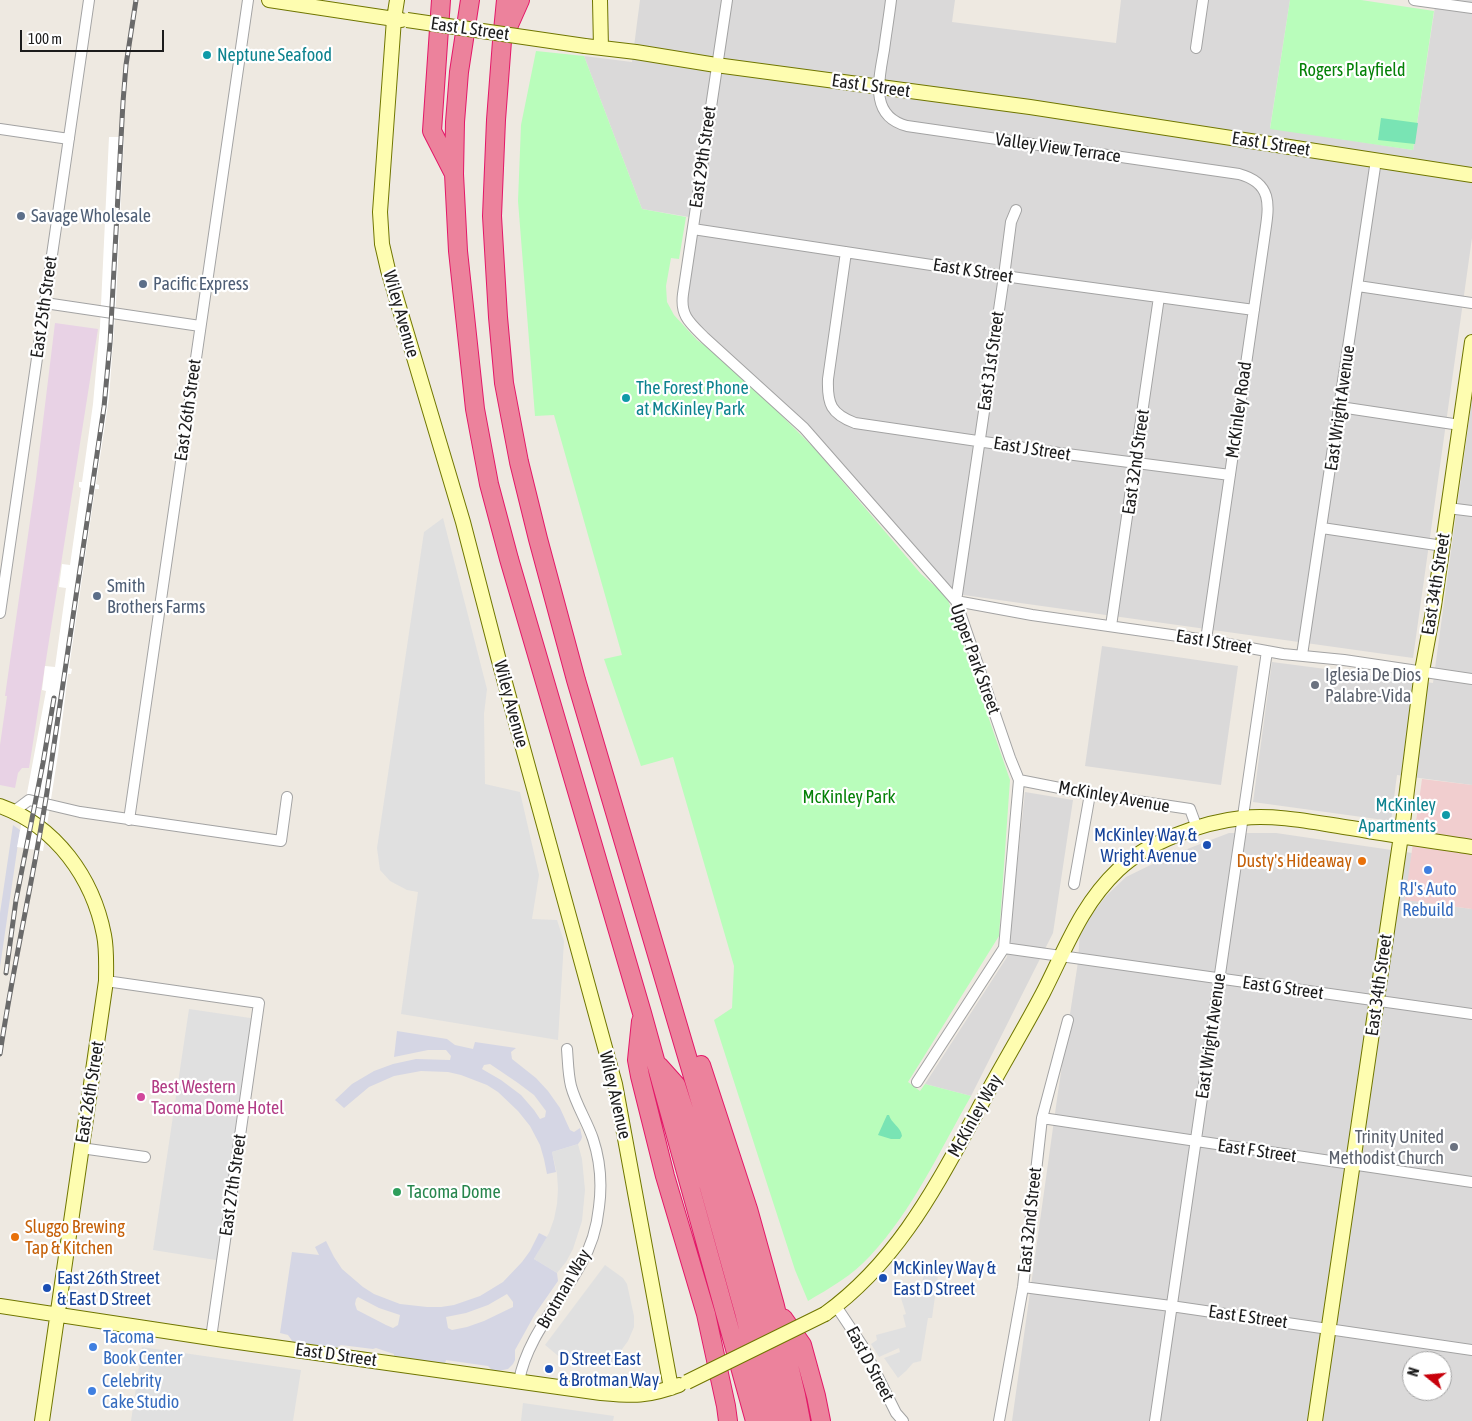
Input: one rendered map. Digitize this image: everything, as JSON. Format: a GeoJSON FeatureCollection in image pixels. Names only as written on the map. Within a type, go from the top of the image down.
{"type":"FeatureCollection","features":[{"type":"Feature","properties":{"kind":"highway"},"geometry":{"type":"LineString","coordinates":[[442,0],[432,131],[454,174]]}},
{"type":"Feature","properties":{"kind":"highway"},"geometry":{"type":"LineString","coordinates":[[470,0],[459,72],[455,122],[454,174],[458,251],[474,399],[489,484],[509,559],[656,1062],[755,1421]]}},
{"type":"Feature","properties":{"kind":"highway"},"geometry":{"type":"LineString","coordinates":[[506,0],[496,120],[492,216],[504,383],[521,471],[576,680],[734,1219],[772,1365],[784,1421]]}},
{"type":"Feature","properties":{"kind":"highway"},"geometry":{"type":"LineString","coordinates":[[502,41],[520,0]]}},
{"type":"Feature","properties":{"kind":"highway"},"geometry":{"type":"LineString","coordinates":[[576,680],[748,1209],[775,1306],[801,1421]]}},
{"type":"Feature","properties":{"kind":"highway"},"geometry":{"type":"LineString","coordinates":[[642,1013],[637,1060],[638,1068],[665,1176],[706,1314],[728,1421]]}},
{"type":"Feature","properties":{"kind":"highway"},"geometry":{"type":"LineString","coordinates":[[656,1062],[676,1085],[709,1187],[744,1312],[771,1421]]}},
{"type":"Feature","properties":{"kind":"highway"},"geometry":{"type":"LineString","coordinates":[[775,1306],[802,1345],[821,1421]]}},
{"type":"Feature","properties":{"kind":"highway"},"geometry":{"type":"LineString","coordinates":[[712,1346],[715,1376],[715,1421]]}},
{"type":"Feature","properties":{"kind":"highway"},"geometry":{"type":"LineString","coordinates":[[816,1396],[825,1421]]}},
{"type":"Feature","properties":{"kind":"street","name":"East 25th Street"},"geometry":{"type":"LineString","coordinates":[[0,613],[89,0]]}},
{"type":"Feature","properties":{"kind":"street","name":"East 26th Street"},"geometry":{"type":"LineString","coordinates":[[129,820],[248,0]]}},
{"type":"Feature","properties":{"kind":"street","name":"East L Street"},"geometry":{"type":"LineString","coordinates":[[269,0],[716,65],[1040,109],[1472,175]]}},
{"type":"Feature","properties":{"kind":"street"},"geometry":{"type":"LineString","coordinates":[[397,0],[400,20]]}},
{"type":"Feature","properties":{"kind":"street"},"geometry":{"type":"LineString","coordinates":[[600,0],[600,48]]}},
{"type":"Feature","properties":{"kind":"street","name":"East 29th Street"},"geometry":{"type":"LineString","coordinates":[[684,313],[682,304],[683,294],[727,0]]}},
{"type":"Feature","properties":{"kind":"street"},"geometry":{"type":"LineString","coordinates":[[878,87],[891,0]]}},
{"type":"Feature","properties":{"kind":"street"},"geometry":{"type":"LineString","coordinates":[[1196,48],[1203,0]]}},
{"type":"Feature","properties":{"kind":"street"},"geometry":{"type":"LineString","coordinates":[[1414,0],[1472,8]]}},
{"type":"Feature","properties":{"kind":"street","name":"Wiley Avenue"},"geometry":{"type":"LineString","coordinates":[[400,20],[380,212],[382,244],[389,274],[463,522],[500,666],[615,1084],[671,1388]]}},
{"type":"Feature","properties":{"kind":"street","name":"Valley View Terrace"},"geometry":{"type":"LineString","coordinates":[[878,87],[883,109],[891,119],[901,124],[1239,174],[1259,183]]}},
{"type":"Feature","properties":{"kind":"street"},"geometry":{"type":"LineString","coordinates":[[0,129],[69,139]]}},
{"type":"Feature","properties":{"kind":"street","name":"East Wright Avenue"},"geometry":{"type":"LineString","coordinates":[[1302,655],[1376,160]]}},
{"type":"Feature","properties":{"kind":"street","name":"McKinley Road"},"geometry":{"type":"LineString","coordinates":[[1206,640],[1268,205],[1267,194],[1259,183]]}},
{"type":"Feature","properties":{"kind":"street","name":"East 31st Street"},"geometry":{"type":"LineString","coordinates":[[956,601],[1011,222],[1016,210]]}},
{"type":"Feature","properties":{"kind":"street","name":"East K Street"},"geometry":{"type":"LineString","coordinates":[[693,229],[1004,276],[1254,310]]}},
{"type":"Feature","properties":{"kind":"street","name":"East J Street"},"geometry":{"type":"LineString","coordinates":[[846,252],[828,379],[829,399],[832,408],[844,419],[855,423],[1059,453],[1230,475]]}},
{"type":"Feature","properties":{"kind":"street"},"geometry":{"type":"LineString","coordinates":[[1358,286],[1472,304]]}},
{"type":"Feature","properties":{"kind":"street","name":"East 32nd Street"},"geometry":{"type":"LineString","coordinates":[[1111,626],[1159,297]]}},
{"type":"Feature","properties":{"kind":"street"},"geometry":{"type":"LineString","coordinates":[[45,303],[200,326]]}},
{"type":"Feature","properties":{"kind":"street","name":"Upper Park Street"},"geometry":{"type":"LineString","coordinates":[[684,313],[705,338],[804,428],[956,601],[1019,780],[1004,948],[918,1082]]}},
{"type":"Feature","properties":{"kind":"street","name":"East 34th Street"},"geometry":{"type":"LineString","coordinates":[[1315,1421],[1400,836],[1422,671],[1434,606],[1472,342]]}},
{"type":"Feature","properties":{"kind":"street"},"geometry":{"type":"LineString","coordinates":[[1340,407],[1460,426]]}},
{"type":"Feature","properties":{"kind":"street"},"geometry":{"type":"LineString","coordinates":[[1448,508],[1472,511]]}},
{"type":"Feature","properties":{"kind":"street"},"geometry":{"type":"LineString","coordinates":[[1322,528],[1442,546]]}},
{"type":"Feature","properties":{"kind":"street","name":"East I Street"},"geometry":{"type":"LineString","coordinates":[[956,601],[1032,615],[1206,640],[1283,654],[1302,655],[1472,679]]}},
{"type":"Feature","properties":{"kind":"street","name":"East Wright Avenue"},"geometry":{"type":"LineString","coordinates":[[1155,1421],[1267,651]]}},
{"type":"Feature","properties":{"kind":"street","name":"McKinley Avenue"},"geometry":{"type":"LineString","coordinates":[[1019,780],[1090,794],[1190,810],[1197,828]]}},
{"type":"Feature","properties":{"kind":"street"},"geometry":{"type":"LineString","coordinates":[[1074,884],[1090,794]]}},
{"type":"Feature","properties":{"kind":"street"},"geometry":{"type":"LineString","coordinates":[[13,812],[29,800],[80,812],[129,820],[281,841],[287,797]]}},
{"type":"Feature","properties":{"kind":"street","name":"East 26th Street"},"geometry":{"type":"LineString","coordinates":[[0,806],[28,820],[63,849],[83,877],[96,906],[104,937],[106,981],[42,1421]]}},
{"type":"Feature","properties":{"kind":"street"},"geometry":{"type":"LineString","coordinates":[[1242,818],[1268,818],[1323,824],[1472,847]]}},
{"type":"Feature","properties":{"kind":"street","name":"McKinley Way"},"geometry":{"type":"LineString","coordinates":[[671,1388],[687,1382],[831,1310],[890,1254],[921,1211],[1044,991],[1080,918],[1093,898],[1120,868],[1149,848],[1169,838],[1197,828],[1242,818]]}},
{"type":"Feature","properties":{"kind":"street","name":"East G Street"},"geometry":{"type":"LineString","coordinates":[[1004,948],[1472,1014]]}},
{"type":"Feature","properties":{"kind":"street","name":"East 27th Street"},"geometry":{"type":"LineString","coordinates":[[106,981],[259,1003],[211,1338]]}},
{"type":"Feature","properties":{"kind":"street","name":"East 32nd Street"},"geometry":{"type":"LineString","coordinates":[[999,1421],[1023,1287],[1042,1118],[1068,1020]]}},
{"type":"Feature","properties":{"kind":"street","name":"Brotman Way"},"geometry":{"type":"LineString","coordinates":[[519,1381],[522,1365],[528,1351],[582,1264],[598,1215],[600,1188],[596,1152],[593,1139],[572,1088],[568,1072],[567,1048]]}},
{"type":"Feature","properties":{"kind":"street","name":"East F Street"},"geometry":{"type":"LineString","coordinates":[[1042,1118],[1472,1182]]}},
{"type":"Feature","properties":{"kind":"street"},"geometry":{"type":"LineString","coordinates":[[81,1148],[145,1157]]}},
{"type":"Feature","properties":{"kind":"street","name":"East E Street"},"geometry":{"type":"LineString","coordinates":[[1023,1287],[1172,1306],[1472,1350]]}},
{"type":"Feature","properties":{"kind":"street","name":"East D Street"},"geometry":{"type":"LineString","coordinates":[[0,1306],[211,1338],[633,1396],[653,1394],[671,1388]]}},
{"type":"Feature","properties":{"kind":"street","name":"East D Street"},"geometry":{"type":"LineString","coordinates":[[831,1310],[862,1345],[896,1413],[903,1421]]}},
{"type":"Feature","properties":{"kind":"shaded area"},"geometry":{"type":"Polygon","coordinates":[[[640,0],[955,0],[952,22],[1116,43],[1121,0],[1290,0],[1270,128],[1413,150],[1436,0],[1472,0],[1472,238],[1413,658],[949,593],[842,471],[684,313],[695,218],[642,209],[584,56],[632,62],[640,0]]]}},
{"type":"Feature","properties":{"kind":"shaded area"},"geometry":{"type":"Polygon","coordinates":[[[55,323],[98,329],[29,768],[22,768],[18,773],[15,788],[0,785],[0,745],[55,323]]]}},
{"type":"Feature","properties":{"kind":"shaded area"},"geometry":{"type":"Polygon","coordinates":[[[1472,398],[1472,785],[1397,775],[1391,821],[1253,802],[1272,662],[1433,683],[1472,398]]]}},
{"type":"Feature","properties":{"kind":"shaded area"},"geometry":{"type":"Polygon","coordinates":[[[443,518],[487,689],[484,714],[485,784],[520,792],[539,875],[532,919],[557,920],[564,941],[558,1040],[401,1014],[418,892],[407,890],[390,881],[380,870],[377,848],[424,532],[443,518]]]}},
{"type":"Feature","properties":{"kind":"shaded area"},"geometry":{"type":"Polygon","coordinates":[[[1102,646],[1238,666],[1221,785],[1085,766],[1102,646]]]}},
{"type":"Feature","properties":{"kind":"shaded area"},"geometry":{"type":"Polygon","coordinates":[[[1422,779],[1472,785],[1472,909],[1405,900],[1422,779]]]}},
{"type":"Feature","properties":{"kind":"shaded area"},"geometry":{"type":"Polygon","coordinates":[[[1025,792],[1073,800],[1053,933],[971,1096],[925,1084],[1007,957],[1025,792]]]}},
{"type":"Feature","properties":{"kind":"shaded area"},"geometry":{"type":"Polygon","coordinates":[[[13,825],[20,830],[0,967],[0,913],[13,825]]]}},
{"type":"Feature","properties":{"kind":"shaded area"},"geometry":{"type":"Polygon","coordinates":[[[1229,833],[1276,833],[1412,853],[1406,900],[1472,909],[1472,1421],[1012,1421],[1078,962],[1080,930],[1106,896],[1126,877],[1169,856],[1229,833]]]}},
{"type":"Feature","properties":{"kind":"shaded area"},"geometry":{"type":"Polygon","coordinates":[[[189,1009],[257,1019],[222,1261],[153,1250],[189,1009]]]}},
{"type":"Feature","properties":{"kind":"shaded area"},"geometry":{"type":"Polygon","coordinates":[[[397,1031],[447,1039],[455,1045],[473,1049],[475,1042],[516,1048],[511,1052],[512,1059],[536,1078],[548,1091],[560,1108],[570,1130],[574,1132],[580,1128],[581,1140],[578,1144],[552,1152],[556,1172],[547,1174],[540,1145],[530,1126],[518,1111],[498,1092],[487,1085],[448,1072],[421,1071],[394,1076],[369,1087],[344,1108],[335,1100],[352,1084],[374,1071],[393,1064],[416,1059],[450,1060],[451,1056],[446,1050],[428,1050],[394,1057],[397,1031]],[[490,1064],[484,1065],[482,1069],[521,1095],[540,1119],[545,1117],[546,1111],[534,1095],[490,1064]]]}},
{"type":"Feature","properties":{"kind":"shaded area"},"geometry":{"type":"Polygon","coordinates":[[[578,1144],[582,1159],[585,1190],[582,1221],[573,1249],[557,1273],[534,1259],[549,1233],[557,1204],[557,1174],[552,1152],[578,1144]]]}},
{"type":"Feature","properties":{"kind":"shaded area"},"geometry":{"type":"Polygon","coordinates":[[[539,1233],[547,1237],[534,1259],[557,1273],[558,1281],[535,1314],[515,1350],[515,1360],[508,1369],[493,1371],[488,1366],[446,1360],[445,1364],[394,1357],[394,1354],[376,1348],[341,1345],[336,1348],[293,1342],[288,1335],[280,1333],[292,1252],[319,1255],[315,1247],[326,1241],[342,1269],[374,1294],[400,1304],[441,1307],[454,1305],[480,1296],[503,1282],[530,1251],[539,1233]],[[507,1294],[488,1305],[466,1313],[446,1317],[448,1328],[452,1330],[467,1327],[513,1307],[513,1302],[507,1294]],[[358,1297],[355,1304],[357,1310],[393,1328],[398,1325],[400,1315],[379,1308],[358,1297]]]}},
{"type":"Feature","properties":{"kind":"shaded area"},"geometry":{"type":"Polygon","coordinates":[[[605,1265],[623,1278],[627,1284],[634,1316],[634,1327],[628,1341],[612,1363],[599,1366],[581,1366],[562,1359],[545,1345],[605,1265]]]}},
{"type":"Feature","properties":{"kind":"shaded area"},"geometry":{"type":"Polygon","coordinates":[[[924,1274],[938,1275],[932,1318],[928,1318],[921,1361],[913,1363],[898,1378],[884,1358],[900,1352],[899,1348],[879,1357],[871,1344],[877,1340],[876,1335],[906,1327],[903,1315],[906,1314],[900,1295],[922,1283],[924,1274]]]}},
{"type":"Feature","properties":{"kind":"shaded area"},"geometry":{"type":"Polygon","coordinates":[[[142,1347],[301,1370],[293,1421],[131,1421],[142,1347]]]}},
{"type":"Feature","properties":{"kind":"shaded area"},"geometry":{"type":"Polygon","coordinates":[[[523,1403],[614,1416],[613,1421],[521,1421],[523,1403]]]}},
{"type":"Feature","properties":{"kind":"green space","name":"Rogers Playfield"},"geometry":{"type":"Polygon","coordinates":[[[1290,0],[1361,0],[1434,11],[1413,150],[1270,129],[1290,0]]]}},
{"type":"Feature","properties":{"kind":"green space","name":"McKinley Park"},"geometry":{"type":"Polygon","coordinates":[[[536,51],[584,56],[642,209],[686,217],[679,259],[671,258],[666,286],[667,302],[674,315],[697,340],[712,351],[775,409],[815,449],[921,574],[948,600],[1010,780],[999,936],[908,1082],[920,1091],[925,1084],[971,1096],[913,1199],[885,1238],[856,1269],[841,1281],[808,1301],[795,1270],[714,1020],[732,1008],[734,966],[673,757],[641,766],[604,659],[622,655],[554,415],[535,416],[518,201],[521,125],[536,51]]]}},
{"type":"Feature","properties":{"kind":"green space"},"geometry":{"type":"Polygon","coordinates":[[[1381,118],[1418,123],[1415,144],[1378,140],[1381,118]]]}},
{"type":"Feature","properties":{"kind":"green space"},"geometry":{"type":"Polygon","coordinates":[[[887,1115],[889,1115],[900,1130],[902,1136],[900,1139],[891,1139],[878,1135],[887,1115]]]}},
{"type":"Feature","properties":{"kind":"pier"},"geometry":{"type":"Polygon","coordinates":[[[109,137],[124,137],[109,398],[96,484],[99,485],[99,489],[95,489],[69,668],[72,669],[71,674],[68,674],[43,851],[17,847],[46,691],[42,690],[45,666],[55,667],[66,588],[59,587],[62,564],[70,565],[81,488],[79,487],[79,482],[82,482],[93,404],[100,326],[109,137]]]}},
{"type":"Feature","properties":{"kind":"railway"},"geometry":{"type":"LineString","coordinates":[[0,1054],[47,792],[104,407],[110,343],[123,102],[126,65],[136,0]]}},
{"type":"Feature","properties":{"kind":"railway"},"geometry":{"type":"LineString","coordinates":[[6,973],[16,900],[54,698]]}},
{"type":"Feature","properties":{"kind":"place","name":"Neptune Seafood"},"geometry":{"type":"Point","coordinates":[207,55]}},
{"type":"Feature","properties":{"kind":"place","name":"Savage Wholesale"},"geometry":{"type":"Point","coordinates":[21,216]}},
{"type":"Feature","properties":{"kind":"place","name":"Pacific Express"},"geometry":{"type":"Point","coordinates":[143,284]}},
{"type":"Feature","properties":{"kind":"place","name":"The Forest Phone at McKinley Park"},"geometry":{"type":"Point","coordinates":[626,398]}},
{"type":"Feature","properties":{"kind":"place","name":"Smith Brothers Farms"},"geometry":{"type":"Point","coordinates":[97,596]}},
{"type":"Feature","properties":{"kind":"place","name":"Iglesia De Dios Palabre-Vida"},"geometry":{"type":"Point","coordinates":[1315,685]}},
{"type":"Feature","properties":{"kind":"place","name":"McKinley Apartments"},"geometry":{"type":"Point","coordinates":[1446,815]}},
{"type":"Feature","properties":{"kind":"place","name":"McKinley Way & Wright Avenue"},"geometry":{"type":"Point","coordinates":[1207,845]}},
{"type":"Feature","properties":{"kind":"place","name":"Dusty's Hideaway"},"geometry":{"type":"Point","coordinates":[1362,861]}},
{"type":"Feature","properties":{"kind":"place","name":"RJ's Auto Rebuild"},"geometry":{"type":"Point","coordinates":[1428,870]}},
{"type":"Feature","properties":{"kind":"place","name":"Best Western Tacoma Dome Hotel"},"geometry":{"type":"Point","coordinates":[141,1097]}},
{"type":"Feature","properties":{"kind":"place","name":"Trinity United Methodist Church"},"geometry":{"type":"Point","coordinates":[1454,1147]}},
{"type":"Feature","properties":{"kind":"place","name":"Tacoma Dome"},"geometry":{"type":"Point","coordinates":[397,1192]}},
{"type":"Feature","properties":{"kind":"place","name":"Sluggo Brewing Tap & Kitchen"},"geometry":{"type":"Point","coordinates":[15,1237]}},
{"type":"Feature","properties":{"kind":"place","name":"McKinley Way & East D Street"},"geometry":{"type":"Point","coordinates":[883,1278]}},
{"type":"Feature","properties":{"kind":"place","name":"East 26th Street & East D Street"},"geometry":{"type":"Point","coordinates":[47,1288]}},
{"type":"Feature","properties":{"kind":"place","name":"Tacoma Book Center"},"geometry":{"type":"Point","coordinates":[93,1347]}},
{"type":"Feature","properties":{"kind":"place","name":"D Street East & Brotman Way"},"geometry":{"type":"Point","coordinates":[549,1369]}},
{"type":"Feature","properties":{"kind":"place","name":"Celebrity Cake Studio"},"geometry":{"type":"Point","coordinates":[92,1391]}}]}
